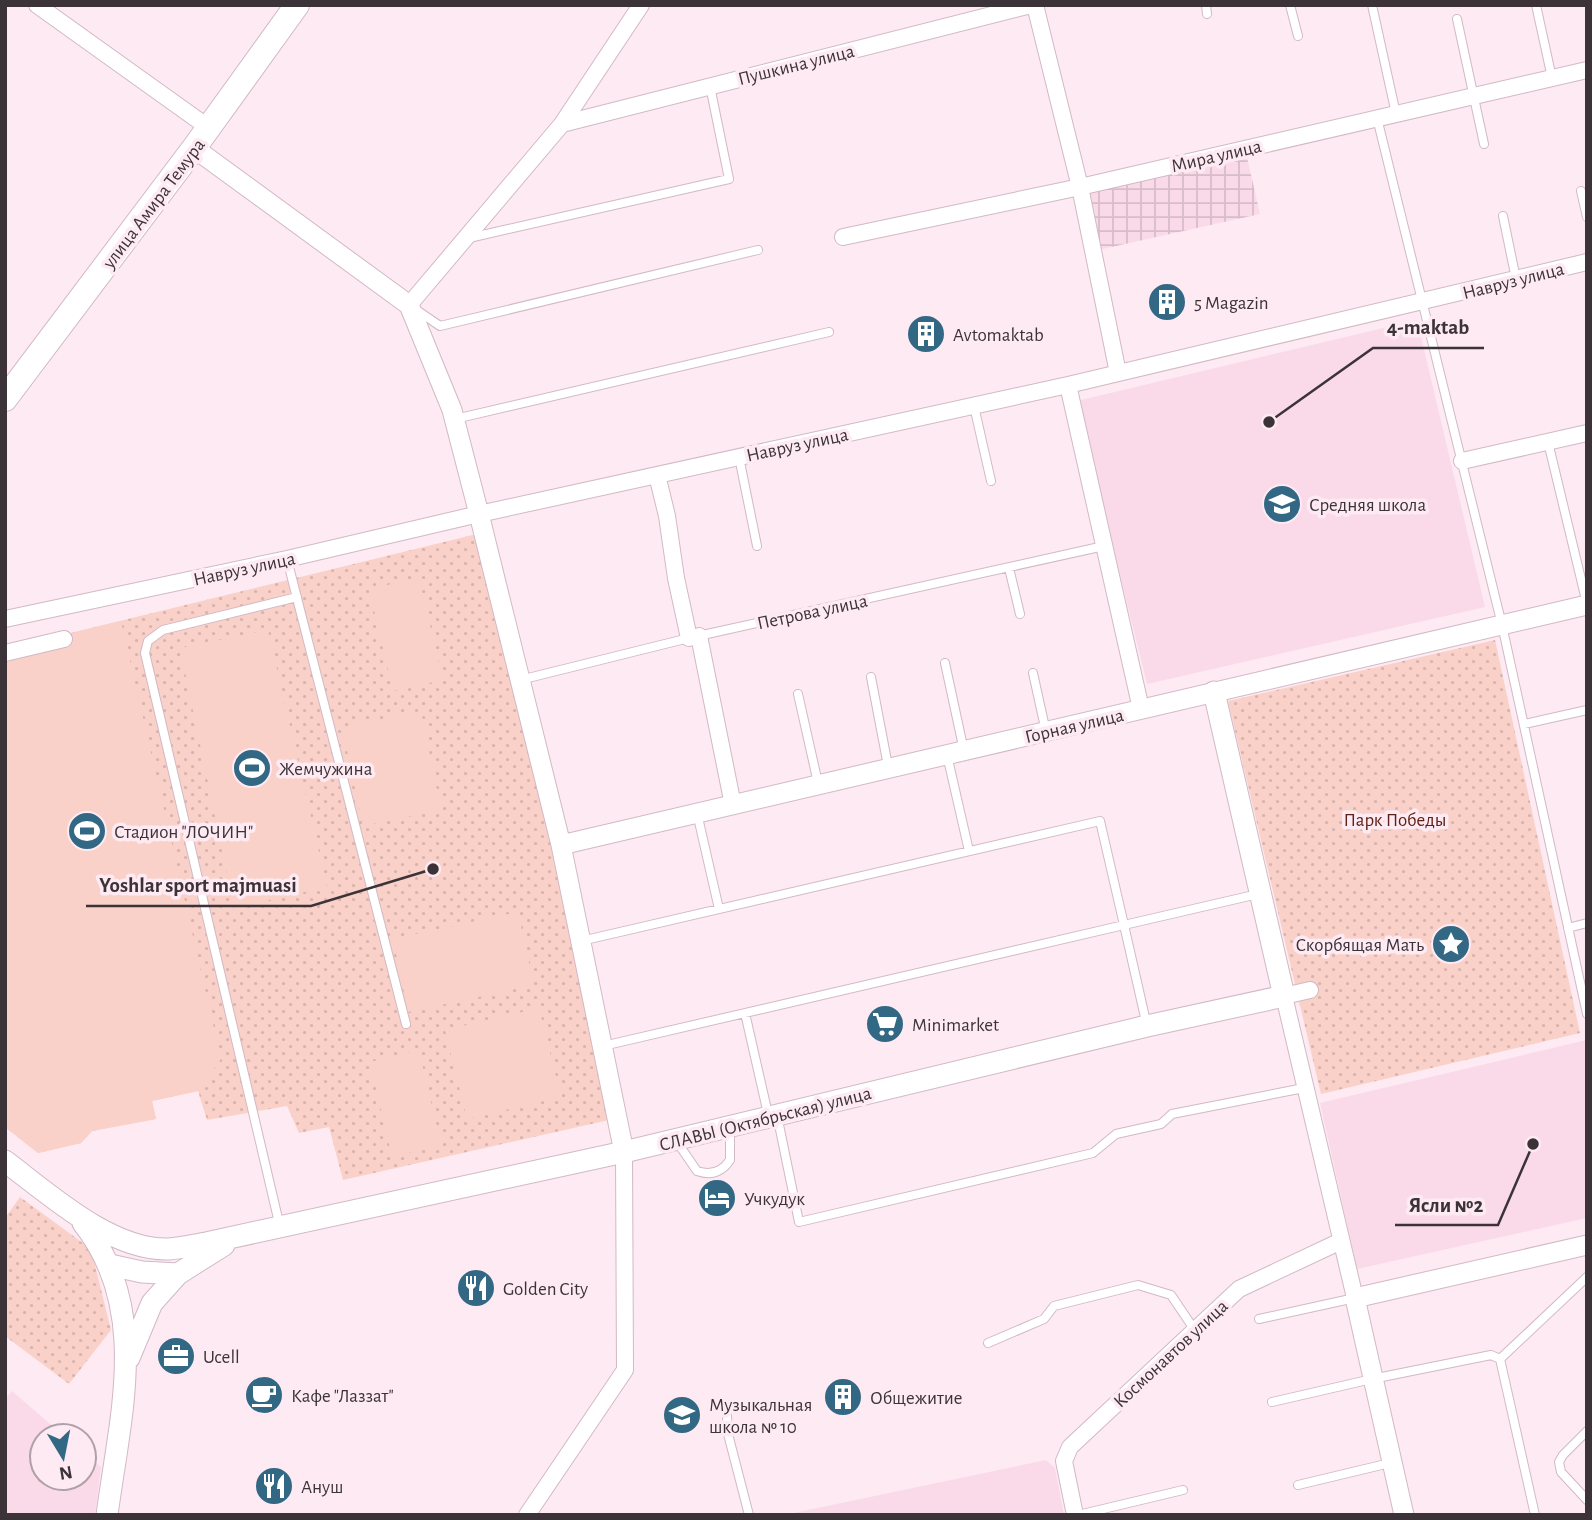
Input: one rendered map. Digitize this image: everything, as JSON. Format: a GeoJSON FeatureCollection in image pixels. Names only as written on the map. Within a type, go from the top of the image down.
{"type":"FeatureCollection","features":[{"type":"Feature","properties":{"kind":"main road","name":"улица Амира Темура"},"geometry":{"type":"LineString","coordinates":[[5,399],[209,128],[297,5]]}},
{"type":"Feature","properties":{"kind":"main road"},"geometry":{"type":"LineString","coordinates":[[1214,692],[1284,996]]}},
{"type":"Feature","properties":{"kind":"main road","name":"СЛАВЫ (Октябрьская) улица"},"geometry":{"type":"LineString","coordinates":[[167,1249],[281,1227],[624,1152],[1147,1026],[1284,996]]}},
{"type":"Feature","properties":{"kind":"main road"},"geometry":{"type":"LineString","coordinates":[[5,1161],[72,1211],[123,1241],[167,1249]]}},
{"type":"Feature","properties":{"kind":"main road"},"geometry":{"type":"LineString","coordinates":[[72,1211],[99,1245],[110,1265],[124,1310],[127,1364],[107,1515]]}},
{"type":"Feature","properties":{"kind":"main road"},"geometry":{"type":"LineString","coordinates":[[127,1364],[152,1303],[178,1274],[211,1252],[246,1234]]}},
{"type":"Feature","properties":{"kind":"main road"},"geometry":{"type":"LineString","coordinates":[[123,1241],[142,1272],[152,1303]]}},
{"type":"Feature","properties":{"kind":"main road"},"geometry":{"type":"LineString","coordinates":[[120,1298],[142,1272],[167,1249]]}},
{"type":"Feature","properties":{"kind":"main road"},"geometry":{"type":"LineString","coordinates":[[110,1265],[142,1272],[178,1274]]}},
{"type":"Feature","properties":{"kind":"street"},"geometry":{"type":"LineString","coordinates":[[37,5],[209,128]]}},
{"type":"Feature","properties":{"kind":"street"},"geometry":{"type":"LineString","coordinates":[[408,305],[562,124],[640,5]]}},
{"type":"Feature","properties":{"kind":"street"},"geometry":{"type":"LineString","coordinates":[[1033,5],[1080,187],[1118,373]]}},
{"type":"Feature","properties":{"kind":"street","name":"Пушкина улица"},"geometry":{"type":"LineString","coordinates":[[562,124],[1033,5]]}},
{"type":"Feature","properties":{"kind":"street","name":"Мира улица"},"geometry":{"type":"LineString","coordinates":[[844,237],[1080,187],[1587,70]]}},
{"type":"Feature","properties":{"kind":"street"},"geometry":{"type":"LineString","coordinates":[[194,148],[408,305],[455,419],[561,845],[624,1152],[625,1370],[527,1515]]}},
{"type":"Feature","properties":{"kind":"street","name":"Навруз улица"},"geometry":{"type":"LineString","coordinates":[[5,619],[1068,385],[1587,262]]}},
{"type":"Feature","properties":{"kind":"street"},"geometry":{"type":"LineString","coordinates":[[1068,385],[1141,709]]}},
{"type":"Feature","properties":{"kind":"street"},"geometry":{"type":"LineString","coordinates":[[1462,461],[1587,433]]}},
{"type":"Feature","properties":{"kind":"street"},"geometry":{"type":"LineString","coordinates":[[657,475],[733,805]]}},
{"type":"Feature","properties":{"kind":"street","name":"Горная улица"},"geometry":{"type":"LineString","coordinates":[[561,845],[1587,604]]}},
{"type":"Feature","properties":{"kind":"street"},"geometry":{"type":"LineString","coordinates":[[5,653],[64,639]]}},
{"type":"Feature","properties":{"kind":"street"},"geometry":{"type":"LineString","coordinates":[[1310,990],[1284,996],[1404,1515]]}},
{"type":"Feature","properties":{"kind":"street","name":"Космонавтов улица"},"geometry":{"type":"LineString","coordinates":[[1076,1515],[1064,1461],[1070,1447],[1238,1289],[1341,1241]]}},
{"type":"Feature","properties":{"kind":"street"},"geometry":{"type":"LineString","coordinates":[[1355,1297],[1587,1245]]}},
{"type":"Feature","properties":{"kind":"lane"},"geometry":{"type":"LineString","coordinates":[[1290,5],[1297,36]]}},
{"type":"Feature","properties":{"kind":"lane"},"geometry":{"type":"LineString","coordinates":[[1372,5],[1396,114]]}},
{"type":"Feature","properties":{"kind":"lane"},"geometry":{"type":"LineString","coordinates":[[1536,5],[1552,78]]}},
{"type":"Feature","properties":{"kind":"lane"},"geometry":{"type":"LineString","coordinates":[[1457,19],[1484,144]]}},
{"type":"Feature","properties":{"kind":"lane"},"geometry":{"type":"LineString","coordinates":[[463,240],[729,179],[710,86]]}},
{"type":"Feature","properties":{"kind":"lane"},"geometry":{"type":"LineString","coordinates":[[1377,118],[1502,625],[1587,1014]]}},
{"type":"Feature","properties":{"kind":"lane"},"geometry":{"type":"LineString","coordinates":[[1581,191],[1587,217]]}},
{"type":"Feature","properties":{"kind":"lane"},"geometry":{"type":"LineString","coordinates":[[1503,216],[1516,279]]}},
{"type":"Feature","properties":{"kind":"lane"},"geometry":{"type":"LineString","coordinates":[[408,305],[439,326],[758,250]]}},
{"type":"Feature","properties":{"kind":"lane"},"geometry":{"type":"LineString","coordinates":[[455,419],[829,332]]}},
{"type":"Feature","properties":{"kind":"lane"},"geometry":{"type":"LineString","coordinates":[[974,406],[991,481]]}},
{"type":"Feature","properties":{"kind":"lane"},"geometry":{"type":"LineString","coordinates":[[1548,442],[1587,604]]}},
{"type":"Feature","properties":{"kind":"lane"},"geometry":{"type":"LineString","coordinates":[[739,457],[757,546]]}},
{"type":"Feature","properties":{"kind":"lane","name":"Петрова улица"},"geometry":{"type":"LineString","coordinates":[[520,680],[694,637],[1104,546]]}},
{"type":"Feature","properties":{"kind":"lane"},"geometry":{"type":"LineString","coordinates":[[287,559],[406,1024]]}},
{"type":"Feature","properties":{"kind":"lane"},"geometry":{"type":"LineString","coordinates":[[1009,568],[1020,614]]}},
{"type":"Feature","properties":{"kind":"lane"},"geometry":{"type":"LineString","coordinates":[[281,1227],[145,653],[148,641],[163,630],[297,597]]}},
{"type":"Feature","properties":{"kind":"lane"},"geometry":{"type":"LineString","coordinates":[[944,663],[969,851]]}},
{"type":"Feature","properties":{"kind":"lane"},"geometry":{"type":"LineString","coordinates":[[1033,673],[1046,732]]}},
{"type":"Feature","properties":{"kind":"lane"},"geometry":{"type":"LineString","coordinates":[[870,677],[889,768]]}},
{"type":"Feature","properties":{"kind":"lane"},"geometry":{"type":"LineString","coordinates":[[798,694],[818,785]]}},
{"type":"Feature","properties":{"kind":"lane"},"geometry":{"type":"LineString","coordinates":[[1524,724],[1587,710]]}},
{"type":"Feature","properties":{"kind":"lane"},"geometry":{"type":"LineString","coordinates":[[697,813],[719,909]]}},
{"type":"Feature","properties":{"kind":"lane"},"geometry":{"type":"LineString","coordinates":[[581,941],[1100,821],[1147,1026]]}},
{"type":"Feature","properties":{"kind":"lane"},"geometry":{"type":"LineString","coordinates":[[602,1046],[1260,894]]}},
{"type":"Feature","properties":{"kind":"lane"},"geometry":{"type":"LineString","coordinates":[[1568,928],[1587,923]]}},
{"type":"Feature","properties":{"kind":"lane"},"geometry":{"type":"LineString","coordinates":[[745,1013],[799,1222],[1093,1153],[1116,1134],[1161,1124],[1172,1114],[1304,1088]]}},
{"type":"Feature","properties":{"kind":"lane"},"geometry":{"type":"LineString","coordinates":[[676,1140],[697,1171],[716,1173],[730,1160],[730,1126]]}},
{"type":"Feature","properties":{"kind":"lane"},"geometry":{"type":"LineString","coordinates":[[1500,1359],[1587,1277]]}},
{"type":"Feature","properties":{"kind":"lane"},"geometry":{"type":"LineString","coordinates":[[988,1343],[1044,1319],[1054,1306],[1138,1285],[1171,1295],[1194,1329]]}},
{"type":"Feature","properties":{"kind":"lane"},"geometry":{"type":"LineString","coordinates":[[1259,1319],[1355,1297]]}},
{"type":"Feature","properties":{"kind":"lane"},"geometry":{"type":"LineString","coordinates":[[1272,1402],[1492,1355],[1500,1359]]}},
{"type":"Feature","properties":{"kind":"lane"},"geometry":{"type":"LineString","coordinates":[[1500,1359],[1535,1515]]}},
{"type":"Feature","properties":{"kind":"lane"},"geometry":{"type":"LineString","coordinates":[[727,1416],[728,1434],[749,1515]]}},
{"type":"Feature","properties":{"kind":"lane"},"geometry":{"type":"LineString","coordinates":[[1587,1431],[1559,1462],[1561,1472],[1587,1500]]}},
{"type":"Feature","properties":{"kind":"lane"},"geometry":{"type":"LineString","coordinates":[[1298,1485],[1392,1463]]}},
{"type":"Feature","properties":{"kind":"lane"},"geometry":{"type":"LineString","coordinates":[[1076,1515],[1183,1490]]}},
{"type":"Feature","properties":{"kind":"shaded area"},"geometry":{"type":"Polygon","coordinates":[[[1246,153],[1260,214],[1098,250],[1084,189],[1246,153]]]}},
{"type":"Feature","properties":{"kind":"shaded area","name":"Средняя школа"},"geometry":{"type":"Polygon","coordinates":[[[1417,320],[1485,607],[1147,684],[1077,401],[1417,320]]]}},
{"type":"Feature","properties":{"kind":"shaded area"},"geometry":{"type":"Polygon","coordinates":[[[1587,1040],[1587,1218],[1357,1269],[1320,1103],[1587,1040]]]}},
{"type":"Feature","properties":{"kind":"shaded area"},"geometry":{"type":"Polygon","coordinates":[[[12,1391],[48,1422],[28,1422],[28,1492],[98,1492],[95,1515],[5,1515],[5,1399],[12,1391]]]}},
{"type":"Feature","properties":{"kind":"shaded area"},"geometry":{"type":"Polygon","coordinates":[[[1046,1460],[1055,1468],[1064,1515],[784,1515],[1046,1460]]]}},
{"type":"Feature","properties":{"kind":"shaded area"},"geometry":{"type":"Polygon","coordinates":[[[98,1465],[101,1467],[98,1491],[98,1465]]]}},
{"type":"Feature","properties":{"kind":"green space"},"geometry":{"type":"Polygon","coordinates":[[[477,534],[566,899],[609,1120],[343,1180],[329,1127],[299,1133],[287,1106],[207,1120],[198,1091],[152,1101],[156,1119],[92,1131],[81,1143],[38,1153],[5,1127],[5,649],[477,534]]]}},
{"type":"Feature","properties":{"kind":"green space"},"geometry":{"type":"Polygon","coordinates":[[[419,578],[443,680],[393,691],[369,589],[419,578]]]}},
{"type":"Feature","properties":{"kind":"green space","name":"Стадион \"ЛОЧИН\""},"geometry":{"type":"Polygon","coordinates":[[[121,621],[221,1059],[198,1091],[152,1101],[156,1119],[92,1131],[81,1143],[38,1153],[5,1127],[5,649],[121,621]]]}},
{"type":"Feature","properties":{"kind":"green space","name":"Жемчужина"},"geometry":{"type":"Polygon","coordinates":[[[268,630],[327,887],[234,908],[180,648],[268,630]]]}},
{"type":"Feature","properties":{"kind":"green space","name":"Парк Победы"},"geometry":{"type":"Polygon","coordinates":[[[1495,640],[1580,1033],[1321,1094],[1228,701],[1495,640]]]}},
{"type":"Feature","properties":{"kind":"green space"},"geometry":{"type":"Polygon","coordinates":[[[421,711],[441,810],[363,826],[342,727],[421,711]]]}},
{"type":"Feature","properties":{"kind":"green space"},"geometry":{"type":"Polygon","coordinates":[[[518,912],[534,985],[408,1012],[393,939],[518,912]]]}},
{"type":"Feature","properties":{"kind":"green space"},"geometry":{"type":"Polygon","coordinates":[[[539,1008],[561,1097],[467,1119],[445,1030],[539,1008]]]}},
{"type":"Feature","properties":{"kind":"green space"},"geometry":{"type":"Polygon","coordinates":[[[419,1050],[441,1145],[392,1157],[370,1062],[419,1050]]]}},
{"type":"Feature","properties":{"kind":"green space"},"geometry":{"type":"Polygon","coordinates":[[[20,1197],[87,1246],[94,1261],[111,1330],[69,1384],[5,1336],[5,1218],[20,1197]]]}},
{"type":"Feature","properties":{"kind":"place","name":"5 Magazin"},"geometry":{"type":"Point","coordinates":[1167,302]}},
{"type":"Feature","properties":{"kind":"place","name":"Avtomaktab"},"geometry":{"type":"Point","coordinates":[926,334]}},
{"type":"Feature","properties":{"kind":"place","name":"4-maktab"},"geometry":{"type":"Point","coordinates":[1269,422]}},
{"type":"Feature","properties":{"kind":"place","name":"Средняя школа"},"geometry":{"type":"Point","coordinates":[1282,504]}},
{"type":"Feature","properties":{"kind":"place","name":"Жемчужина"},"geometry":{"type":"Point","coordinates":[252,768]}},
{"type":"Feature","properties":{"kind":"place","name":"Стадион \"ЛОЧИН\""},"geometry":{"type":"Point","coordinates":[87,831]}},
{"type":"Feature","properties":{"kind":"place","name":"Yoshlar sport majmuasi"},"geometry":{"type":"Point","coordinates":[433,869]}},
{"type":"Feature","properties":{"kind":"place","name":"Скорбящая Мать"},"geometry":{"type":"Point","coordinates":[1451,944]}},
{"type":"Feature","properties":{"kind":"place","name":"Minimarket"},"geometry":{"type":"Point","coordinates":[885,1024]}},
{"type":"Feature","properties":{"kind":"place","name":"Ясли №2"},"geometry":{"type":"Point","coordinates":[1533,1144]}},
{"type":"Feature","properties":{"kind":"place","name":"Учкудук"},"geometry":{"type":"Point","coordinates":[717,1198]}},
{"type":"Feature","properties":{"kind":"place","name":"Golden City"},"geometry":{"type":"Point","coordinates":[476,1288]}},
{"type":"Feature","properties":{"kind":"place","name":"Ucell"},"geometry":{"type":"Point","coordinates":[176,1356]}},
{"type":"Feature","properties":{"kind":"place","name":"Кафе \"Лаззат\""},"geometry":{"type":"Point","coordinates":[264,1395]}},
{"type":"Feature","properties":{"kind":"place","name":"Общежитие"},"geometry":{"type":"Point","coordinates":[843,1397]}},
{"type":"Feature","properties":{"kind":"place","name":"Музыкальная школа № 10"},"geometry":{"type":"Point","coordinates":[682,1415]}},
{"type":"Feature","properties":{"kind":"place","name":"Ануш"},"geometry":{"type":"Point","coordinates":[274,1486]}}]}
